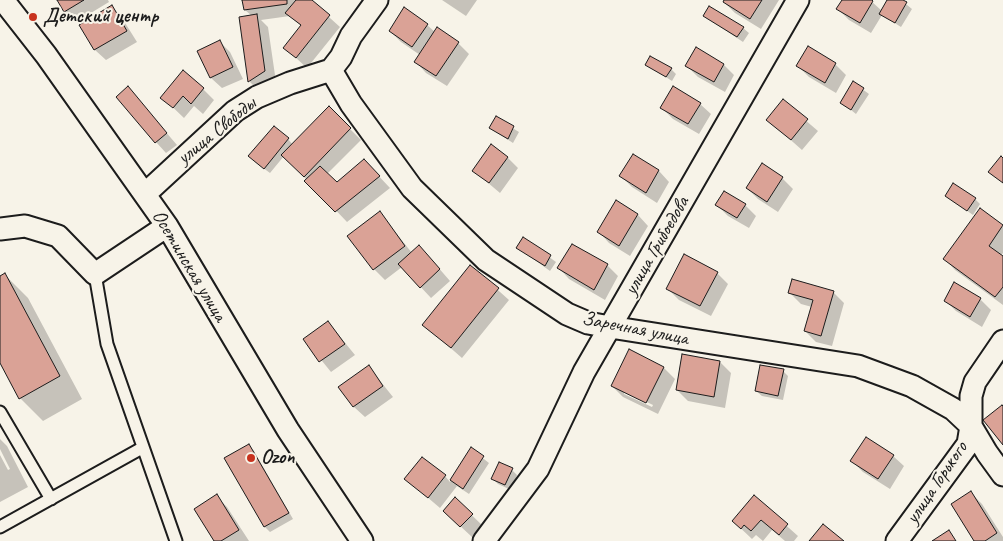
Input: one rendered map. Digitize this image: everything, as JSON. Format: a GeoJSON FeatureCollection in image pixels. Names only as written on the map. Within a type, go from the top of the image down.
{"type":"FeatureCollection","features":[{"type":"Feature","properties":{"kind":"street","name":"Осетинская улица"},"geometry":{"type":"LineString","coordinates":[[3,0],[46,55],[167,226],[288,430],[362,541]]}},
{"type":"Feature","properties":{"kind":"street"},"geometry":{"type":"LineString","coordinates":[[331,70],[341,57],[351,36],[377,0]]}},
{"type":"Feature","properties":{"kind":"street","name":"улица Грибоедова"},"geometry":{"type":"LineString","coordinates":[[484,541],[538,469],[584,372],[798,0]]}},
{"type":"Feature","properties":{"kind":"street","name":"улица Свободы"},"geometry":{"type":"LineString","coordinates":[[145,194],[235,111],[257,97],[290,83],[331,70]]}},
{"type":"Feature","properties":{"kind":"street","name":"Заречная улица"},"geometry":{"type":"LineString","coordinates":[[331,70],[351,104],[412,188],[473,248],[500,270],[567,314],[588,323],[610,327],[858,366],[912,386],[953,409],[971,426],[1003,475]]}},
{"type":"Feature","properties":{"kind":"street"},"geometry":{"type":"LineString","coordinates":[[0,229],[24,226],[58,236],[95,274],[167,226]]}},
{"type":"Feature","properties":{"kind":"street","name":"улица Горького"},"geometry":{"type":"LineString","coordinates":[[897,541],[968,444],[971,426],[971,396],[976,382],[1003,341]]}},
{"type":"Feature","properties":{"kind":"lane"},"geometry":{"type":"LineString","coordinates":[[95,274],[107,344],[176,541]]}},
{"type":"Feature","properties":{"kind":"lane"},"geometry":{"type":"LineString","coordinates":[[0,412],[51,499]]}},
{"type":"Feature","properties":{"kind":"lane"},"geometry":{"type":"LineString","coordinates":[[0,527],[142,448]]}},
{"type":"Feature","properties":{"kind":"building"},"geometry":{"type":"Polygon","coordinates":[[[57,0],[84,0],[64,12],[57,0]]]}},
{"type":"Feature","properties":{"kind":"building"},"geometry":{"type":"Polygon","coordinates":[[[242,0],[287,0],[287,4],[244,10],[242,0]]]}},
{"type":"Feature","properties":{"kind":"building"},"geometry":{"type":"Polygon","coordinates":[[[296,0],[312,0],[330,15],[296,58],[283,48],[301,25],[285,13],[296,0]]]}},
{"type":"Feature","properties":{"kind":"building"},"geometry":{"type":"Polygon","coordinates":[[[724,0],[762,0],[750,19],[723,2],[724,0]]]}},
{"type":"Feature","properties":{"kind":"building"},"geometry":{"type":"Polygon","coordinates":[[[842,0],[873,1],[860,23],[836,9],[842,0]]]}},
{"type":"Feature","properties":{"kind":"building"},"geometry":{"type":"Polygon","coordinates":[[[887,0],[903,0],[907,2],[895,23],[879,14],[887,0]]]}},
{"type":"Feature","properties":{"kind":"building"},"geometry":{"type":"Polygon","coordinates":[[[112,5],[127,31],[94,50],[79,25],[112,5]]]}},
{"type":"Feature","properties":{"kind":"building"},"geometry":{"type":"Polygon","coordinates":[[[709,6],[744,27],[737,37],[703,16],[709,6]]]}},
{"type":"Feature","properties":{"kind":"building"},"geometry":{"type":"Polygon","coordinates":[[[404,7],[428,24],[412,47],[389,31],[404,7]]]}},
{"type":"Feature","properties":{"kind":"building"},"geometry":{"type":"Polygon","coordinates":[[[257,14],[265,71],[248,82],[239,17],[257,14]]]}},
{"type":"Feature","properties":{"kind":"building"},"geometry":{"type":"Polygon","coordinates":[[[437,27],[459,42],[436,76],[414,62],[437,27]]]}},
{"type":"Feature","properties":{"kind":"building"},"geometry":{"type":"Polygon","coordinates":[[[220,40],[233,67],[210,78],[197,51],[220,40]]]}},
{"type":"Feature","properties":{"kind":"building"},"geometry":{"type":"Polygon","coordinates":[[[808,46],[836,63],[825,83],[796,66],[808,46]]]}},
{"type":"Feature","properties":{"kind":"building"},"geometry":{"type":"Polygon","coordinates":[[[696,47],[724,64],[714,82],[685,66],[696,47]]]}},
{"type":"Feature","properties":{"kind":"building"},"geometry":{"type":"Polygon","coordinates":[[[650,56],[672,68],[666,77],[645,65],[650,56]]]}},
{"type":"Feature","properties":{"kind":"building"},"geometry":{"type":"Polygon","coordinates":[[[183,70],[204,88],[191,104],[183,96],[173,108],[160,98],[183,70]]]}},
{"type":"Feature","properties":{"kind":"building"},"geometry":{"type":"Polygon","coordinates":[[[853,81],[864,88],[851,110],[840,103],[853,81]]]}},
{"type":"Feature","properties":{"kind":"building"},"geometry":{"type":"Polygon","coordinates":[[[128,86],[167,133],[155,143],[116,97],[128,86]]]}},
{"type":"Feature","properties":{"kind":"building"},"geometry":{"type":"Polygon","coordinates":[[[673,86],[701,103],[688,124],[660,108],[673,86]]]}},
{"type":"Feature","properties":{"kind":"building"},"geometry":{"type":"Polygon","coordinates":[[[783,99],[808,119],[791,140],[766,120],[783,99]]]}},
{"type":"Feature","properties":{"kind":"building"},"geometry":{"type":"Polygon","coordinates":[[[329,106],[351,128],[304,177],[281,155],[329,106]]]}},
{"type":"Feature","properties":{"kind":"building"},"geometry":{"type":"Polygon","coordinates":[[[496,116],[514,126],[508,139],[489,128],[496,116]]]}},
{"type":"Feature","properties":{"kind":"building"},"geometry":{"type":"Polygon","coordinates":[[[274,126],[289,138],[264,169],[248,156],[274,126]]]}},
{"type":"Feature","properties":{"kind":"building"},"geometry":{"type":"Polygon","coordinates":[[[491,144],[508,157],[489,183],[472,171],[491,144]]]}},
{"type":"Feature","properties":{"kind":"building"},"geometry":{"type":"Polygon","coordinates":[[[633,154],[659,170],[646,193],[619,176],[633,154]]]}},
{"type":"Feature","properties":{"kind":"building"},"geometry":{"type":"Polygon","coordinates":[[[1001,156],[1003,158],[1003,183],[988,172],[1001,156]]]}},
{"type":"Feature","properties":{"kind":"building"},"geometry":{"type":"Polygon","coordinates":[[[364,159],[380,176],[335,212],[304,181],[320,166],[337,182],[364,159]]]}},
{"type":"Feature","properties":{"kind":"building"},"geometry":{"type":"Polygon","coordinates":[[[762,163],[783,177],[767,202],[746,188],[762,163]]]}},
{"type":"Feature","properties":{"kind":"building"},"geometry":{"type":"Polygon","coordinates":[[[953,183],[976,198],[967,211],[945,196],[953,183]]]}},
{"type":"Feature","properties":{"kind":"building"},"geometry":{"type":"Polygon","coordinates":[[[724,191],[746,204],[737,218],[715,205],[724,191]]]}},
{"type":"Feature","properties":{"kind":"building"},"geometry":{"type":"Polygon","coordinates":[[[616,200],[638,214],[619,246],[597,232],[616,200]]]}},
{"type":"Feature","properties":{"kind":"building"},"geometry":{"type":"Polygon","coordinates":[[[980,208],[1003,225],[989,246],[1003,256],[1003,287],[995,297],[943,259],[980,208]]]}},
{"type":"Feature","properties":{"kind":"building"},"geometry":{"type":"Polygon","coordinates":[[[380,211],[405,246],[373,270],[347,236],[380,211]]]}},
{"type":"Feature","properties":{"kind":"building"},"geometry":{"type":"Polygon","coordinates":[[[523,237],[551,255],[545,266],[516,248],[523,237]]]}},
{"type":"Feature","properties":{"kind":"building"},"geometry":{"type":"Polygon","coordinates":[[[572,244],[608,264],[594,290],[557,268],[572,244]]]}},
{"type":"Feature","properties":{"kind":"building"},"geometry":{"type":"Polygon","coordinates":[[[419,245],[440,269],[420,288],[398,264],[419,245]]]}},
{"type":"Feature","properties":{"kind":"building"},"geometry":{"type":"Polygon","coordinates":[[[684,254],[718,272],[700,306],[666,289],[684,254]]]}},
{"type":"Feature","properties":{"kind":"building"},"geometry":{"type":"Polygon","coordinates":[[[470,265],[499,288],[451,348],[422,325],[470,265]]]}},
{"type":"Feature","properties":{"kind":"building"},"geometry":{"type":"Polygon","coordinates":[[[5,273],[60,376],[19,399],[0,363],[0,276],[5,273]]]}},
{"type":"Feature","properties":{"kind":"building"},"geometry":{"type":"Polygon","coordinates":[[[792,279],[834,291],[821,336],[804,331],[813,300],[788,293],[792,279]]]}},
{"type":"Feature","properties":{"kind":"building"},"geometry":{"type":"Polygon","coordinates":[[[954,282],[981,298],[970,317],[944,301],[954,282]]]}},
{"type":"Feature","properties":{"kind":"building"},"geometry":{"type":"Polygon","coordinates":[[[328,321],[345,344],[319,362],[303,339],[328,321]]]}},
{"type":"Feature","properties":{"kind":"building"},"geometry":{"type":"Polygon","coordinates":[[[629,349],[664,367],[646,403],[611,386],[629,349]]]}},
{"type":"Feature","properties":{"kind":"building"},"geometry":{"type":"Polygon","coordinates":[[[682,354],[720,361],[714,397],[676,390],[682,354]]]}},
{"type":"Feature","properties":{"kind":"building"},"geometry":{"type":"Polygon","coordinates":[[[369,365],[383,386],[353,407],[338,387],[369,365]]]}},
{"type":"Feature","properties":{"kind":"building"},"geometry":{"type":"Polygon","coordinates":[[[760,365],[784,369],[778,396],[755,391],[760,365]]]}},
{"type":"Feature","properties":{"kind":"building"},"geometry":{"type":"Polygon","coordinates":[[[1003,406],[1003,445],[983,420],[1003,406]]]}},
{"type":"Feature","properties":{"kind":"building"},"geometry":{"type":"Polygon","coordinates":[[[866,437],[894,455],[878,479],[850,461],[866,437]]]}},
{"type":"Feature","properties":{"kind":"building"},"geometry":{"type":"Polygon","coordinates":[[[249,444],[289,513],[264,527],[224,458],[249,444]]]}},
{"type":"Feature","properties":{"kind":"building"},"geometry":{"type":"Polygon","coordinates":[[[471,447],[484,456],[463,489],[450,480],[471,447]]]}},
{"type":"Feature","properties":{"kind":"building"},"geometry":{"type":"Polygon","coordinates":[[[422,457],[446,475],[428,498],[404,479],[422,457]]]}},
{"type":"Feature","properties":{"kind":"building"},"geometry":{"type":"Polygon","coordinates":[[[499,462],[513,468],[505,485],[491,479],[499,462]]]}},
{"type":"Feature","properties":{"kind":"building"},"geometry":{"type":"Polygon","coordinates":[[[971,491],[997,533],[985,541],[974,541],[951,504],[971,491]]]}},
{"type":"Feature","properties":{"kind":"building"},"geometry":{"type":"Polygon","coordinates":[[[217,494],[239,530],[221,541],[214,541],[194,509],[217,494]]]}},
{"type":"Feature","properties":{"kind":"building"},"geometry":{"type":"Polygon","coordinates":[[[754,495],[788,524],[779,535],[761,520],[751,531],[744,525],[741,529],[732,521],[754,495]]]}},
{"type":"Feature","properties":{"kind":"building"},"geometry":{"type":"Polygon","coordinates":[[[455,497],[473,514],[460,527],[443,511],[455,497]]]}},
{"type":"Feature","properties":{"kind":"building"},"geometry":{"type":"Polygon","coordinates":[[[823,524],[844,541],[809,541],[823,524]]]}},
{"type":"Feature","properties":{"kind":"building"},"geometry":{"type":"Polygon","coordinates":[[[949,530],[956,541],[932,541],[949,530]]]}},
{"type":"Feature","properties":{"kind":"place","name":"Детский центр"},"geometry":{"type":"Point","coordinates":[33,17]}},
{"type":"Feature","properties":{"kind":"place","name":"Ozon"},"geometry":{"type":"Point","coordinates":[251,458]}}]}
